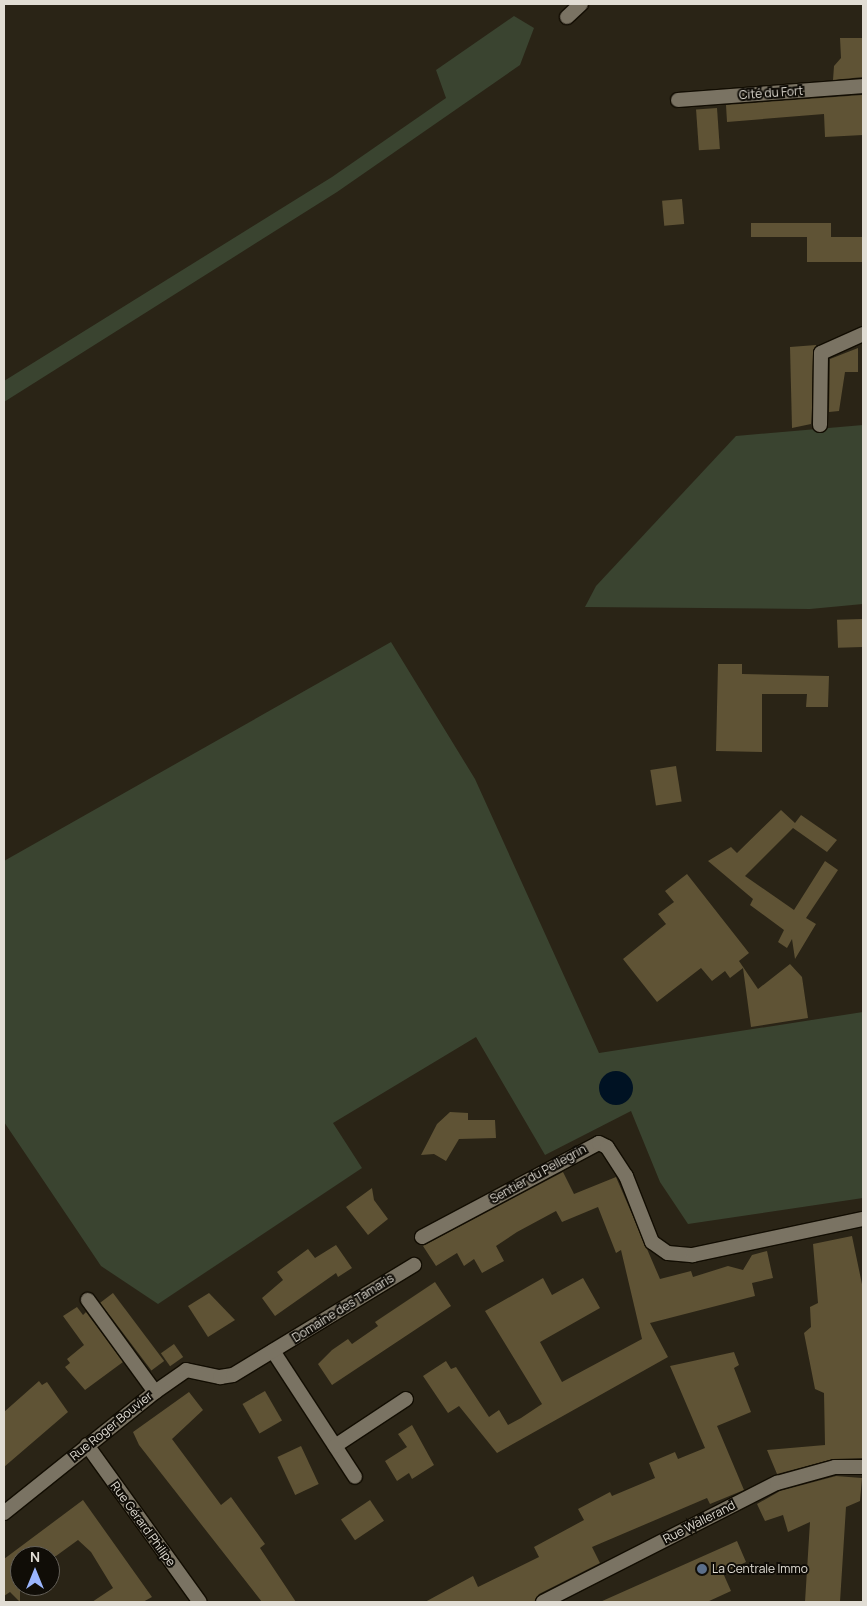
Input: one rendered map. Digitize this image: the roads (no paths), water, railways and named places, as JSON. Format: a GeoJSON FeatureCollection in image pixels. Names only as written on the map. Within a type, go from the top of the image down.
{"type":"FeatureCollection","features":[{"type":"Feature","properties":{"kind":"street"},"geometry":{"type":"LineString","coordinates":[[567,17],[581,4]]}},
{"type":"Feature","properties":{"kind":"street","name":"Cité du Fort"},"geometry":{"type":"LineString","coordinates":[[678,100],[863,86]]}},
{"type":"Feature","properties":{"kind":"street"},"geometry":{"type":"LineString","coordinates":[[820,425],[821,353],[863,334]]}},
{"type":"Feature","properties":{"kind":"street","name":"Sentier du Pellegrin"},"geometry":{"type":"LineString","coordinates":[[422,1237],[599,1143],[607,1147],[626,1176],[652,1242],[668,1253],[693,1255],[863,1219]]}},
{"type":"Feature","properties":{"kind":"street","name":"Domaine des Tamaris"},"geometry":{"type":"LineString","coordinates":[[155,1392],[186,1370],[229,1377],[414,1265]]}},
{"type":"Feature","properties":{"kind":"street","name":"Rue Roger Bouvier"},"geometry":{"type":"LineString","coordinates":[[4,1513],[155,1392],[88,1300]]}},
{"type":"Feature","properties":{"kind":"street"},"geometry":{"type":"LineString","coordinates":[[273,1351],[355,1477]]}},
{"type":"Feature","properties":{"kind":"street"},"geometry":{"type":"LineString","coordinates":[[334,1446],[406,1399]]}},
{"type":"Feature","properties":{"kind":"street","name":"Rue Gérard Philipe"},"geometry":{"type":"LineString","coordinates":[[87,1445],[200,1602]]}},
{"type":"Feature","properties":{"kind":"street","name":"Rue Wallerand"},"geometry":{"type":"LineString","coordinates":[[543,1602],[777,1483],[835,1467],[863,1467]]}},
{"type":"Feature","properties":{"kind":"water"},"geometry":{"type":"Polygon","coordinates":[[[616,1071],[628,1076],[633,1088],[628,1100],[616,1105],[604,1100],[599,1088],[604,1076],[616,1071]]]}},
{"type":"Feature","properties":{"kind":"place","name":"La Centrale Immo"},"geometry":{"type":"Point","coordinates":[702,1569]}}]}
